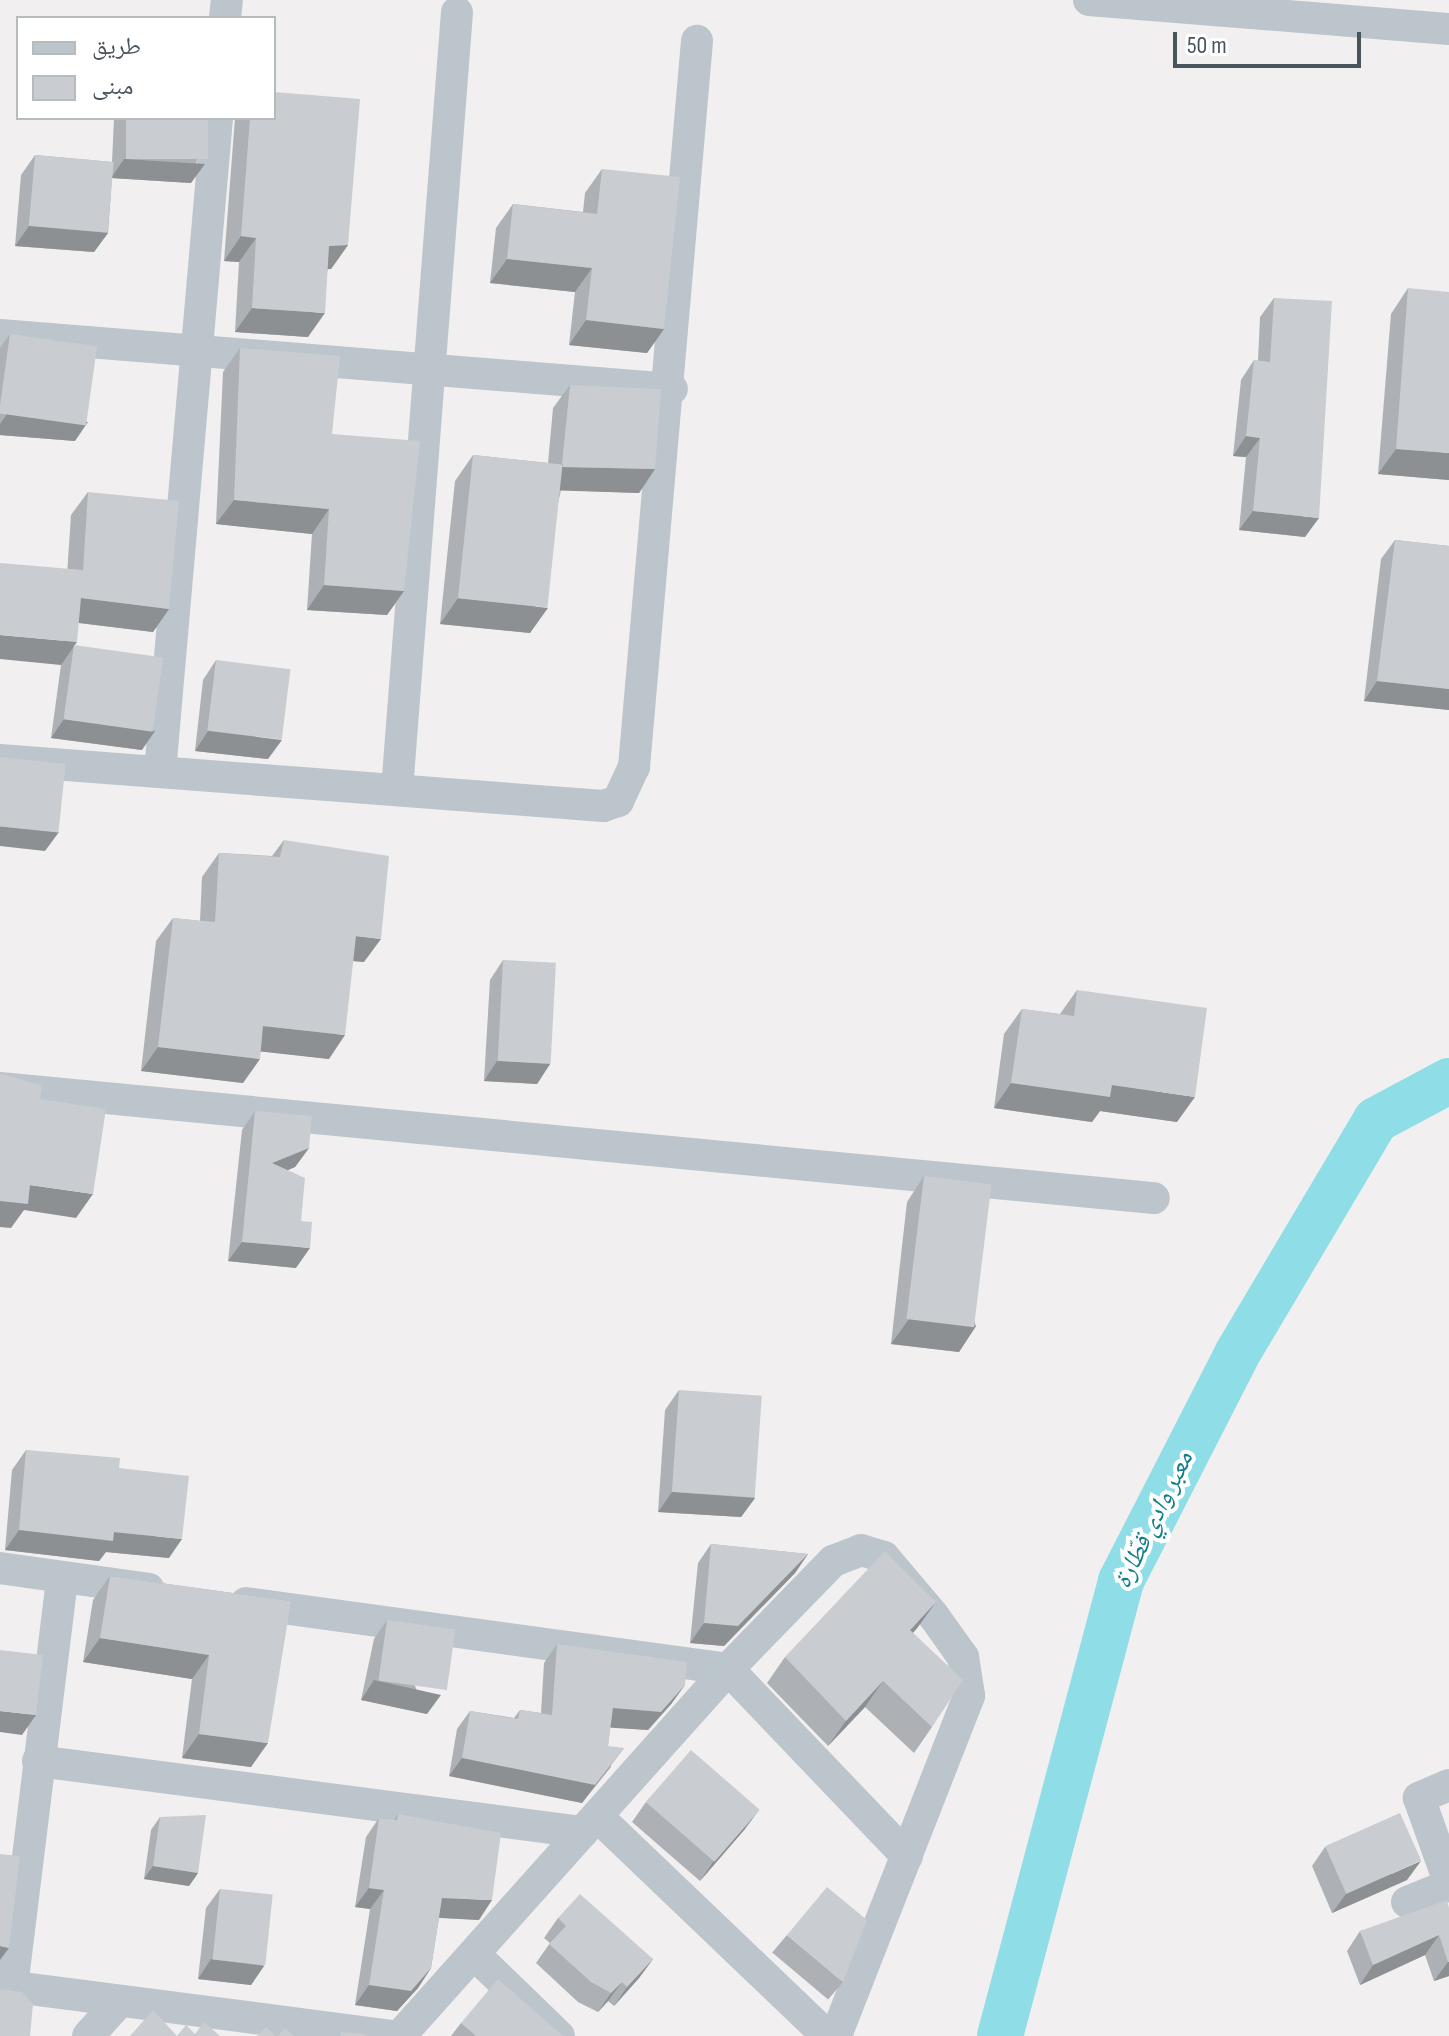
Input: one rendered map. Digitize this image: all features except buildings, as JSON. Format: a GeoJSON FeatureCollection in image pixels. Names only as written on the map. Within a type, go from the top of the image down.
{"type":"FeatureCollection","features":[{"type":"Feature","properties":{"kind":"street"},"geometry":{"type":"LineString","coordinates":[[1089,0],[1279,8],[1449,29]]}},
{"type":"Feature","properties":{"kind":"street"},"geometry":{"type":"LineString","coordinates":[[397,790],[457,12]]}},
{"type":"Feature","properties":{"kind":"street"},"geometry":{"type":"LineString","coordinates":[[0,760],[603,806],[628,789],[672,389],[697,41]]}},
{"type":"Feature","properties":{"kind":"street"},"geometry":{"type":"LineString","coordinates":[[160,772],[217,120]]}},
{"type":"Feature","properties":{"kind":"street"},"geometry":{"type":"LineString","coordinates":[[0,335],[672,389]]}},
{"type":"Feature","properties":{"kind":"street"},"geometry":{"type":"LineString","coordinates":[[0,1088],[1154,1198]]}},
{"type":"Feature","properties":{"kind":"street"},"geometry":{"type":"LineString","coordinates":[[400,2036],[728,1669],[833,1561],[861,1550],[884,1557],[963,1657],[969,1696],[836,2036]]}},
{"type":"Feature","properties":{"kind":"street"},"geometry":{"type":"LineString","coordinates":[[0,1568],[728,1669],[907,1856]]}},
{"type":"Feature","properties":{"kind":"street"},"geometry":{"type":"LineString","coordinates":[[62,1577],[6,1986],[391,2036]]}},
{"type":"Feature","properties":{"kind":"street"},"geometry":{"type":"LineString","coordinates":[[38,1761],[589,1824],[827,2036]]}},
{"type":"Feature","properties":{"kind":"street"},"geometry":{"type":"LineString","coordinates":[[1407,1902],[1449,1883],[1419,1798],[1449,1785]]}},
{"type":"Feature","properties":{"kind":"street"},"geometry":{"type":"LineString","coordinates":[[474,1954],[559,2036]]}},
{"type":"Feature","properties":{"kind":"street"},"geometry":{"type":"LineString","coordinates":[[88,2036],[120,2001]]}},
{"type":"Feature","properties":{"kind":"waterway","name":"معبر وادي قطّارة"},"geometry":{"type":"LineString","coordinates":[[1000,2036],[1121,1581],[1237,1354],[1376,1120],[1449,1081]]}}]}
